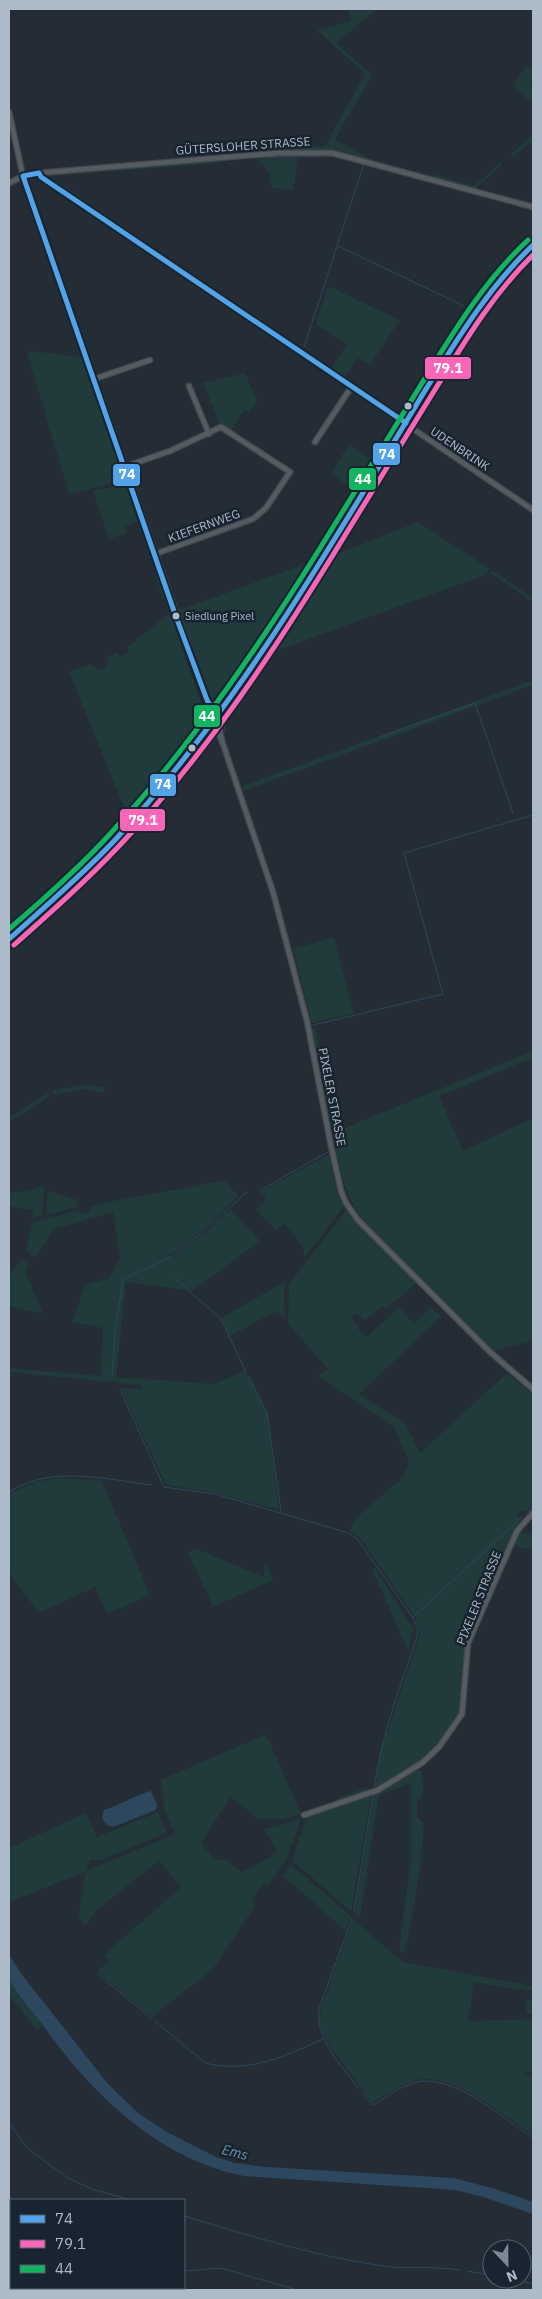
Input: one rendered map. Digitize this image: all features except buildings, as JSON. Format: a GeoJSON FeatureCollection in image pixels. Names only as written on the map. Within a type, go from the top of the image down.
{"type":"FeatureCollection","features":[{"type":"Feature","properties":{"kind":"main road"},"geometry":{"type":"LineString","coordinates":[[9,939],[49,906],[111,846],[157,794],[215,720],[268,644],[471,318],[510,268],[533,245]]}},
{"type":"Feature","properties":{"kind":"street","name":"PIXELER STRASSE"},"geometry":{"type":"LineString","coordinates":[[9,112],[23,176],[215,720],[273,892],[307,1022],[341,1191],[346,1203],[358,1220],[490,1352],[533,1389]]}},
{"type":"Feature","properties":{"kind":"street","name":"GÜTERSLOHER STRASSE"},"geometry":{"type":"LineString","coordinates":[[9,183],[23,176],[39,173],[278,153],[332,153],[533,207]]}},
{"type":"Feature","properties":{"kind":"street","name":"UDENBRINK"},"geometry":{"type":"LineString","coordinates":[[39,173],[41,177],[533,510]]}},
{"type":"Feature","properties":{"kind":"street"},"geometry":{"type":"LineString","coordinates":[[94,379],[150,360]]}},
{"type":"Feature","properties":{"kind":"street"},"geometry":{"type":"LineString","coordinates":[[189,386],[209,434]]}},
{"type":"Feature","properties":{"kind":"street"},"geometry":{"type":"LineString","coordinates":[[314,442],[352,386]]}},
{"type":"Feature","properties":{"kind":"street","name":"KIEFERNWEG"},"geometry":{"type":"LineString","coordinates":[[124,466],[209,434],[221,427],[290,472],[266,508],[253,519],[155,554]]}},
{"type":"Feature","properties":{"kind":"street","name":"PIXELER STRASSE"},"geometry":{"type":"LineString","coordinates":[[304,1815],[378,1790],[422,1763],[440,1747],[462,1714],[468,1642],[517,1531],[533,1513]]}},
{"type":"Feature","properties":{"kind":"green space"},"geometry":{"type":"Polygon","coordinates":[[[348,9],[359,9],[360,12],[363,9],[377,9],[336,43],[372,75],[335,139],[371,160],[332,151],[278,151],[279,147],[325,146],[365,74],[317,30],[351,21],[348,9]]]}},
{"type":"Feature","properties":{"kind":"green space"},"geometry":{"type":"Polygon","coordinates":[[[526,66],[532,70],[531,90],[533,92],[533,104],[513,85],[526,66]]]}},
{"type":"Feature","properties":{"kind":"green space"},"geometry":{"type":"Polygon","coordinates":[[[533,134],[533,147],[529,143],[513,157],[511,154],[533,134]]]}},
{"type":"Feature","properties":{"kind":"green space"},"geometry":{"type":"Polygon","coordinates":[[[298,158],[293,190],[272,188],[268,170],[257,159],[298,158]]]}},
{"type":"Feature","properties":{"kind":"green space"},"geometry":{"type":"Polygon","coordinates":[[[220,161],[220,163],[50,176],[50,173],[220,161]]]}},
{"type":"Feature","properties":{"kind":"green space"},"geometry":{"type":"Polygon","coordinates":[[[500,163],[502,165],[475,189],[433,176],[433,174],[474,186],[500,163]]]}},
{"type":"Feature","properties":{"kind":"green space"},"geometry":{"type":"Polygon","coordinates":[[[57,181],[188,272],[187,274],[54,184],[57,181]]]}},
{"type":"Feature","properties":{"kind":"green space"},"geometry":{"type":"Polygon","coordinates":[[[328,286],[400,320],[370,365],[358,358],[345,377],[331,368],[347,344],[316,324],[328,286]]]}},
{"type":"Feature","properties":{"kind":"green space"},"geometry":{"type":"Polygon","coordinates":[[[32,351],[81,357],[126,480],[69,494],[27,353],[32,351]]]}},
{"type":"Feature","properties":{"kind":"green space"},"geometry":{"type":"Polygon","coordinates":[[[245,373],[257,401],[249,412],[244,410],[231,430],[222,424],[220,425],[203,383],[245,373]]]}},
{"type":"Feature","properties":{"kind":"green space"},"geometry":{"type":"Polygon","coordinates":[[[349,444],[374,461],[355,491],[331,473],[349,444]]]}},
{"type":"Feature","properties":{"kind":"green space"},"geometry":{"type":"Polygon","coordinates":[[[127,484],[140,520],[125,526],[127,533],[109,539],[93,491],[127,484]]]}},
{"type":"Feature","properties":{"kind":"green space"},"geometry":{"type":"Polygon","coordinates":[[[418,522],[490,569],[485,575],[276,651],[334,555],[418,522]]]}},
{"type":"Feature","properties":{"kind":"green space"},"geometry":{"type":"Polygon","coordinates":[[[320,546],[255,649],[216,705],[208,692],[179,610],[305,564],[314,548],[320,546]]]}},
{"type":"Feature","properties":{"kind":"green space"},"geometry":{"type":"Polygon","coordinates":[[[493,571],[533,598],[533,602],[490,573],[493,571]]]}},
{"type":"Feature","properties":{"kind":"green space"},"geometry":{"type":"Polygon","coordinates":[[[159,575],[171,607],[168,610],[155,576],[159,575]]]}},
{"type":"Feature","properties":{"kind":"green space"},"geometry":{"type":"Polygon","coordinates":[[[170,613],[205,715],[203,723],[145,795],[126,812],[69,672],[90,664],[100,670],[106,667],[108,657],[117,652],[119,656],[129,652],[127,647],[170,613]]]}},
{"type":"Feature","properties":{"kind":"green space"},"geometry":{"type":"Polygon","coordinates":[[[533,680],[533,685],[244,791],[242,786],[533,680]]]}},
{"type":"Feature","properties":{"kind":"green space"},"geometry":{"type":"Polygon","coordinates":[[[334,937],[354,1013],[312,1023],[293,949],[334,937]]]}},
{"type":"Feature","properties":{"kind":"green space"},"geometry":{"type":"Polygon","coordinates":[[[315,1028],[336,1127],[331,1129],[311,1029],[315,1028]]]}},
{"type":"Feature","properties":{"kind":"green space"},"geometry":{"type":"Polygon","coordinates":[[[533,1051],[533,1065],[530,1059],[439,1096],[463,1151],[533,1118],[533,1341],[492,1351],[361,1217],[346,1188],[332,1133],[533,1051]]]}},
{"type":"Feature","properties":{"kind":"green space"},"geometry":{"type":"Polygon","coordinates":[[[83,1085],[105,1087],[104,1093],[84,1089],[54,1095],[52,1090],[83,1085]]]}},
{"type":"Feature","properties":{"kind":"green space"},"geometry":{"type":"Polygon","coordinates":[[[49,1092],[49,1097],[9,1122],[9,1118],[49,1092]]]}},
{"type":"Feature","properties":{"kind":"green space"},"geometry":{"type":"Polygon","coordinates":[[[329,1154],[337,1193],[344,1206],[305,1257],[302,1245],[284,1224],[276,1230],[256,1210],[264,1202],[266,1196],[260,1192],[329,1154]]]}},
{"type":"Feature","properties":{"kind":"green space"},"geometry":{"type":"Polygon","coordinates":[[[227,1180],[229,1186],[239,1196],[204,1229],[169,1256],[172,1258],[206,1232],[231,1209],[260,1241],[192,1291],[126,1282],[116,1377],[215,1384],[245,1370],[267,1413],[279,1510],[216,1493],[166,1485],[121,1388],[141,1389],[141,1385],[9,1372],[9,1368],[101,1376],[103,1328],[72,1322],[85,1285],[109,1278],[120,1259],[113,1212],[54,1229],[35,1258],[26,1251],[32,1223],[79,1210],[80,1214],[90,1211],[90,1207],[113,1201],[227,1180]]]}},
{"type":"Feature","properties":{"kind":"green space"},"geometry":{"type":"Polygon","coordinates":[[[44,1186],[42,1215],[33,1217],[34,1210],[9,1206],[9,1191],[22,1192],[44,1186]]]}},
{"type":"Feature","properties":{"kind":"green space"},"geometry":{"type":"Polygon","coordinates":[[[48,1191],[78,1200],[77,1207],[46,1215],[48,1191]]]}},
{"type":"Feature","properties":{"kind":"green space"},"geometry":{"type":"Polygon","coordinates":[[[347,1209],[357,1222],[417,1283],[386,1309],[383,1306],[365,1320],[356,1313],[351,1319],[359,1326],[357,1328],[367,1337],[399,1307],[414,1324],[431,1307],[441,1317],[359,1394],[406,1424],[420,1453],[507,1373],[533,1394],[533,1507],[526,1512],[522,1510],[516,1515],[522,1521],[515,1530],[467,1642],[461,1713],[438,1746],[422,1761],[375,1789],[380,1754],[419,1637],[419,1628],[415,1617],[360,1538],[350,1531],[357,1517],[403,1477],[409,1462],[394,1427],[318,1376],[328,1369],[288,1324],[289,1284],[347,1209]]]}},
{"type":"Feature","properties":{"kind":"green space"},"geometry":{"type":"Polygon","coordinates":[[[22,1259],[29,1265],[25,1271],[43,1314],[9,1306],[9,1276],[22,1259]]]}},
{"type":"Feature","properties":{"kind":"green space"},"geometry":{"type":"Polygon","coordinates":[[[286,1281],[284,1294],[285,1320],[276,1311],[230,1336],[221,1318],[286,1281]]]}},
{"type":"Feature","properties":{"kind":"green space"},"geometry":{"type":"Polygon","coordinates":[[[61,1478],[102,1481],[150,1595],[107,1614],[95,1587],[39,1613],[9,1573],[9,1494],[34,1482],[61,1478]]]}},
{"type":"Feature","properties":{"kind":"green space"},"geometry":{"type":"Polygon","coordinates":[[[519,1532],[533,1535],[533,1550],[513,1546],[519,1532]]]}},
{"type":"Feature","properties":{"kind":"green space"},"geometry":{"type":"Polygon","coordinates":[[[197,1549],[264,1577],[265,1561],[273,1580],[213,1607],[188,1552],[197,1549]]]}},
{"type":"Feature","properties":{"kind":"green space"},"geometry":{"type":"Polygon","coordinates":[[[375,1568],[413,1629],[408,1651],[372,1569],[375,1568]]]}},
{"type":"Feature","properties":{"kind":"green space"},"geometry":{"type":"Polygon","coordinates":[[[266,1734],[301,1814],[284,1819],[258,1819],[231,1797],[201,1843],[214,1859],[226,1860],[242,1872],[270,1857],[277,1850],[264,1829],[301,1819],[286,1860],[268,1886],[264,1884],[253,1897],[255,1906],[213,1969],[152,2017],[97,1971],[109,1961],[104,1955],[181,1887],[159,1861],[97,1910],[85,1925],[78,1917],[85,1872],[9,1902],[9,1848],[86,1813],[97,1837],[158,1812],[167,1833],[101,1860],[90,1860],[86,1871],[175,1834],[164,1809],[161,1780],[266,1734]]]}},
{"type":"Feature","properties":{"kind":"green space"},"geometry":{"type":"Polygon","coordinates":[[[417,1769],[422,1772],[423,1796],[417,1802],[417,1817],[424,1823],[421,1864],[405,1954],[399,1950],[410,1865],[411,1783],[379,1795],[360,1917],[355,1913],[374,1794],[417,1769]]]}},
{"type":"Feature","properties":{"kind":"green space"},"geometry":{"type":"Polygon","coordinates":[[[368,1787],[367,1792],[332,1803],[340,1797],[368,1787]]]}},
{"type":"Feature","properties":{"kind":"green space"},"geometry":{"type":"Polygon","coordinates":[[[371,1796],[351,1911],[294,1862],[293,1858],[307,1816],[371,1796]]]}},
{"type":"Feature","properties":{"kind":"green space"},"geometry":{"type":"Polygon","coordinates":[[[290,1864],[351,1916],[345,1930],[283,1876],[290,1864]]]}},
{"type":"Feature","properties":{"kind":"green space"},"geometry":{"type":"Polygon","coordinates":[[[353,1919],[403,1962],[533,1986],[533,1992],[474,1982],[468,2021],[533,2019],[533,2071],[523,2074],[533,2074],[533,2135],[467,2091],[438,2080],[424,2079],[411,2082],[372,2103],[325,2039],[319,2020],[321,2009],[353,1919]]]}},
{"type":"Feature","properties":{"kind":"green space"},"geometry":{"type":"Polygon","coordinates":[[[9,1979],[43,2026],[37,2030],[9,1995],[9,1979]]]}},
{"type":"Feature","properties":{"kind":"green space"},"geometry":{"type":"Polygon","coordinates":[[[526,1999],[533,1999],[533,2014],[526,2014],[526,1999]]]}},
{"type":"Feature","properties":{"kind":"green space"},"geometry":{"type":"Polygon","coordinates":[[[9,2200],[10,2200],[10,2280],[9,2200]]]}},
{"type":"Feature","properties":{"kind":"green space"},"geometry":{"type":"Polygon","coordinates":[[[32,2289],[96,2289],[95,2290],[32,2289]]]}},
{"type":"Feature","properties":{"kind":"water"},"geometry":{"type":"Polygon","coordinates":[[[151,1791],[157,1805],[156,1810],[113,1827],[107,1825],[102,1818],[104,1810],[151,1791]]]}},
{"type":"Feature","properties":{"kind":"water"},"geometry":{"type":"Polygon","coordinates":[[[9,1955],[23,1976],[108,2084],[138,2113],[167,2132],[216,2157],[235,2163],[266,2167],[454,2178],[533,2202],[533,2214],[456,2190],[244,2176],[213,2167],[183,2155],[155,2139],[129,2120],[105,2098],[61,2050],[11,1982],[8,1972],[9,1955]]]}},
{"type":"Feature","properties":{"kind":"waterway"},"geometry":{"type":"LineString","coordinates":[[245,158],[331,156],[364,164],[304,347]]}},
{"type":"Feature","properties":{"kind":"waterway"},"geometry":{"type":"LineString","coordinates":[[51,179],[192,275]]}},
{"type":"Feature","properties":{"kind":"waterway"},"geometry":{"type":"LineString","coordinates":[[469,304],[502,264],[533,234]]}},
{"type":"Feature","properties":{"kind":"waterway"},"geometry":{"type":"LineString","coordinates":[[338,246],[464,306]]}},
{"type":"Feature","properties":{"kind":"waterway"},"geometry":{"type":"LineString","coordinates":[[197,279],[212,289]]}},
{"type":"Feature","properties":{"kind":"waterway"},"geometry":{"type":"LineString","coordinates":[[216,292],[259,320]]}},
{"type":"Feature","properties":{"kind":"waterway"},"geometry":{"type":"LineString","coordinates":[[265,324],[277,333]]}},
{"type":"Feature","properties":{"kind":"waterway"},"geometry":{"type":"LineString","coordinates":[[373,489],[407,432]]}},
{"type":"Feature","properties":{"kind":"waterway"},"geometry":{"type":"LineString","coordinates":[[225,732],[224,716],[248,688],[369,494]]}},
{"type":"Feature","properties":{"kind":"waterway"},"geometry":{"type":"LineString","coordinates":[[380,737],[475,703],[513,813]]}},
{"type":"Feature","properties":{"kind":"waterway"},"geometry":{"type":"LineString","coordinates":[[97,870],[162,798],[210,737]]}},
{"type":"Feature","properties":{"kind":"waterway"},"geometry":{"type":"LineString","coordinates":[[313,1025],[443,994],[404,853],[533,815]]}},
{"type":"Feature","properties":{"kind":"waterway"},"geometry":{"type":"LineString","coordinates":[[87,860],[126,819]]}},
{"type":"Feature","properties":{"kind":"waterway"},"geometry":{"type":"LineString","coordinates":[[9,931],[45,901],[83,864]]}},
{"type":"Feature","properties":{"kind":"waterway"},"geometry":{"type":"LineString","coordinates":[[259,1191],[328,1152]]}},
{"type":"Feature","properties":{"kind":"waterway"},"geometry":{"type":"LineString","coordinates":[[112,1376],[115,1333],[123,1279],[171,1257],[205,1230],[247,1192]]}},
{"type":"Feature","properties":{"kind":"waterway"},"geometry":{"type":"LineString","coordinates":[[176,1279],[221,1319],[246,1372]]}},
{"type":"Feature","properties":{"kind":"waterway"},"geometry":{"type":"LineString","coordinates":[[249,1377],[267,1413],[281,1511]]}},
{"type":"Feature","properties":{"kind":"waterway"},"geometry":{"type":"LineString","coordinates":[[120,1389],[164,1487],[215,1494],[349,1533],[358,1540],[413,1618],[418,1629],[417,1637],[386,1731],[374,1789]]}},
{"type":"Feature","properties":{"kind":"waterway"},"geometry":{"type":"LineString","coordinates":[[9,1492],[25,1484],[60,1476],[97,1477],[151,1485]]}},
{"type":"Feature","properties":{"kind":"waterway"},"geometry":{"type":"LineString","coordinates":[[528,1512],[533,1508]]}},
{"type":"Feature","properties":{"kind":"waterway"},"geometry":{"type":"LineString","coordinates":[[413,1617],[523,1516]]}},
{"type":"Feature","properties":{"kind":"waterway"},"geometry":{"type":"LineString","coordinates":[[354,1911],[373,1795]]}},
{"type":"Feature","properties":{"kind":"waterway"},"geometry":{"type":"LineString","coordinates":[[352,1918],[319,2009],[319,2020],[325,2042],[359,2089]]}},
{"type":"Feature","properties":{"kind":"waterway"},"geometry":{"type":"LineString","coordinates":[[97,1973],[151,2018]]}},
{"type":"Feature","properties":{"kind":"waterway"},"geometry":{"type":"LineString","coordinates":[[155,2021],[205,2063],[221,2066],[251,2065],[266,2062],[323,2039]]}},
{"type":"Feature","properties":{"kind":"waterway"},"geometry":{"type":"LineString","coordinates":[[362,2093],[373,2105],[412,2083],[425,2081],[439,2083],[454,2087],[482,2102],[533,2138]]}},
{"type":"Feature","properties":{"kind":"waterway"},"geometry":{"type":"LineString","coordinates":[[9,2123],[28,2149],[68,2178],[92,2189],[127,2199]]}},
{"type":"Feature","properties":{"kind":"waterway"},"geometry":{"type":"LineString","coordinates":[[185,2216],[286,2246],[339,2258],[391,2267],[459,2270]]}},
{"type":"Feature","properties":{"kind":"waterway"},"geometry":{"type":"LineString","coordinates":[[185,2271],[221,2268],[297,2290]]}},
{"type":"Feature","properties":{"kind":"waterway"},"geometry":{"type":"LineString","coordinates":[[467,2271],[482,2273]]}},
{"type":"Feature","properties":{"kind":"transit line","name":"74"},"geometry":{"type":"LineString","coordinates":[[217,717],[207,700],[175,614],[23,176],[39,173],[41,177],[406,423]]}},
{"type":"Feature","properties":{"kind":"transit line","name":"44"},"geometry":{"type":"LineString","coordinates":[[9,929],[61,883],[110,834],[142,798],[202,723],[310,565],[470,307],[497,272],[528,240]]}},
{"type":"Feature","properties":{"kind":"transit line","name":"74"},"geometry":{"type":"LineString","coordinates":[[9,939],[115,840],[146,806],[231,697],[308,582],[462,332],[502,278],[533,245]]}},
{"type":"Feature","properties":{"kind":"transit line","name":"79.1"},"geometry":{"type":"LineString","coordinates":[[14,945],[81,884],[119,846],[182,774],[240,698],[319,578],[469,336],[492,302],[533,255]]}},
{"type":"Feature","properties":{"kind":"place","name":"Siedlung Pixel"},"geometry":{"type":"Point","coordinates":[176,616]}},
{"type":"Feature","properties":{"kind":"water label","name":"Ems"},"geometry":{"type":"Point","coordinates":[235,2152]}}]}
